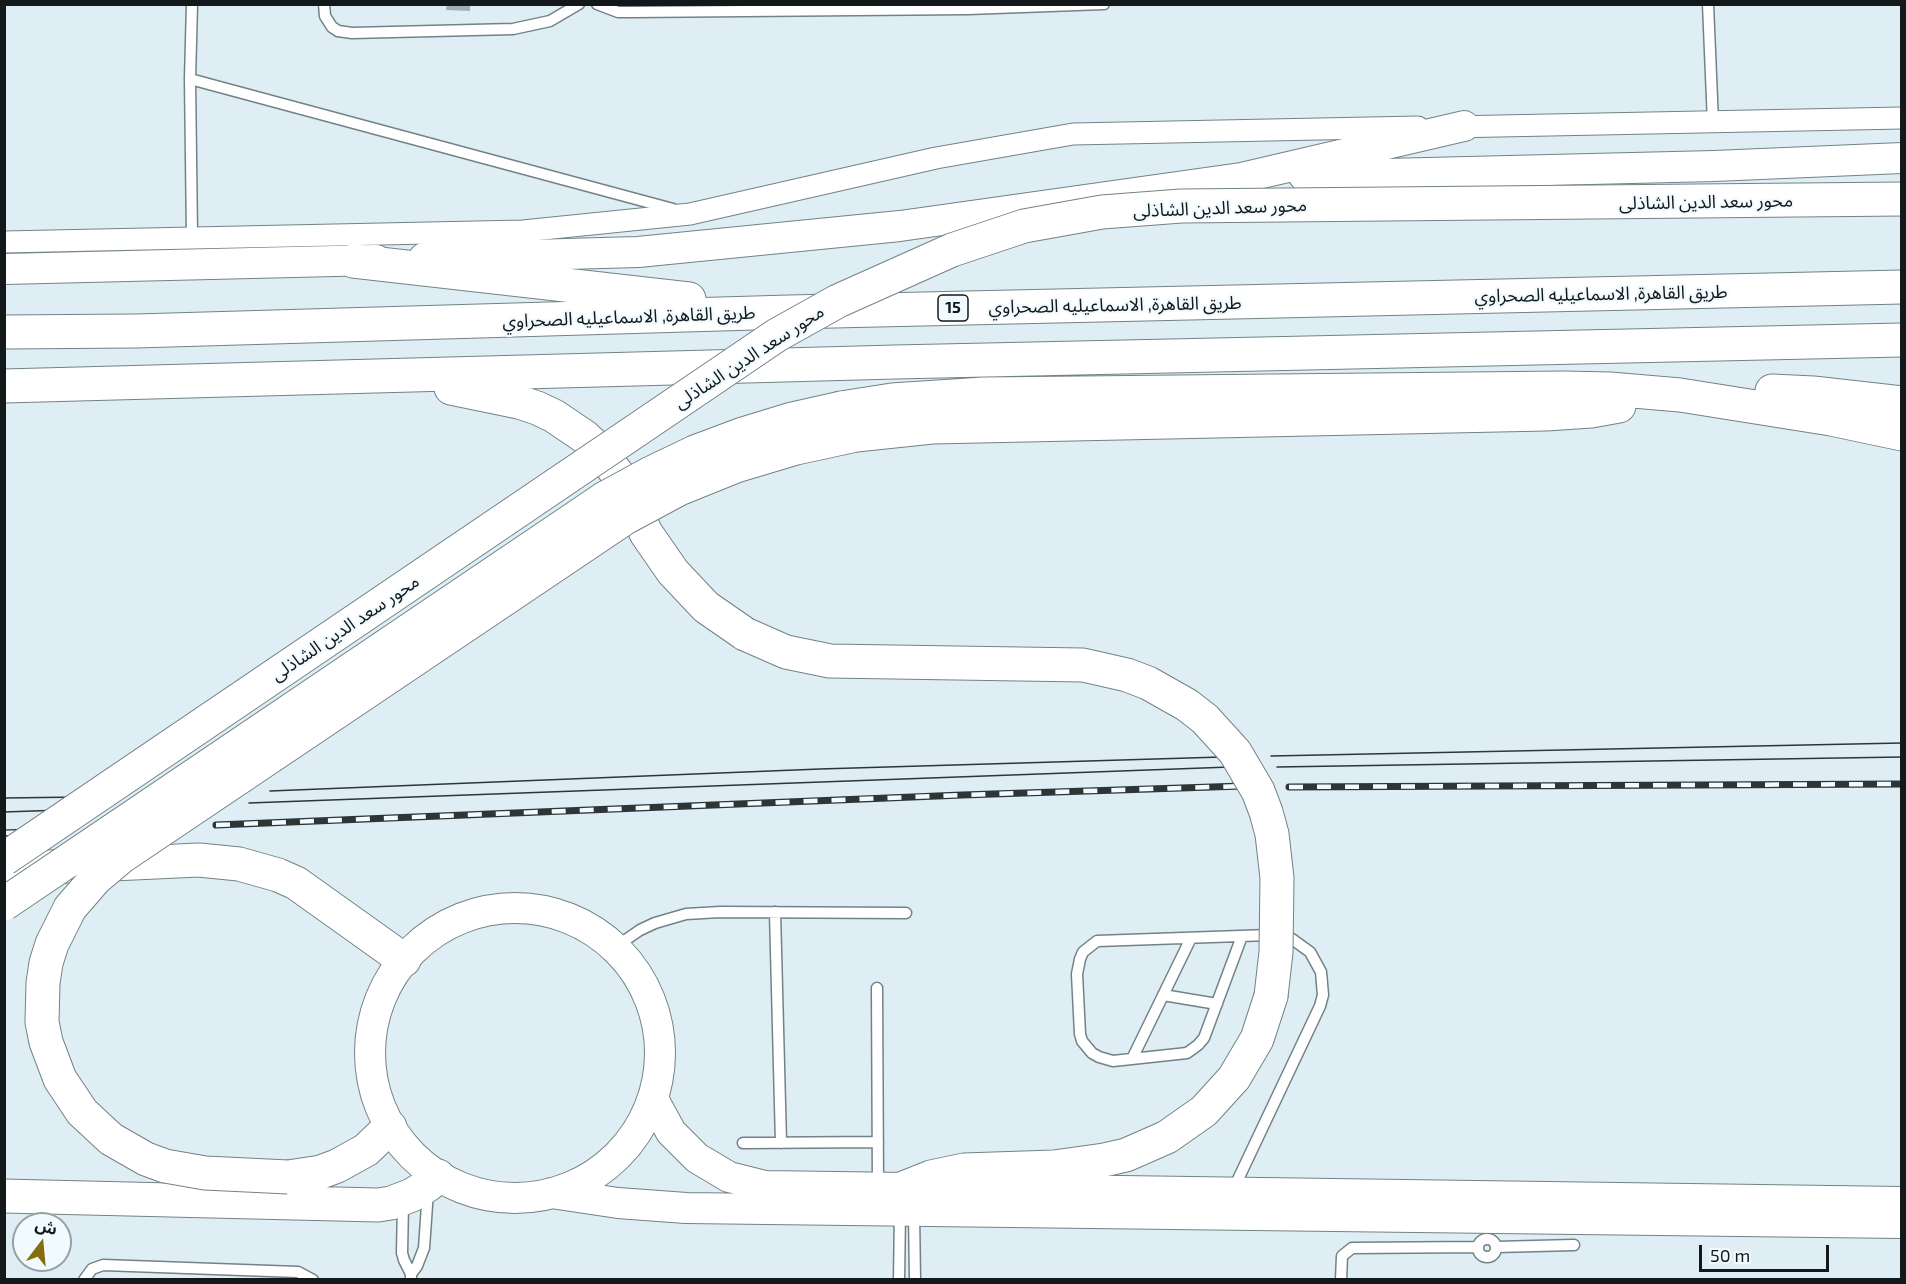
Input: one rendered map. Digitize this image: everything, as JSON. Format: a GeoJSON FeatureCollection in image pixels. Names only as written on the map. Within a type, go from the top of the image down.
{"type":"FeatureCollection","features":[{"type":"Feature","properties":{"kind":"highway","name":"محور سعد الدين الشاذلى"},"geometry":{"type":"LineString","coordinates":[[4,859],[777,335],[866,287],[951,250],[1024,226],[1102,212],[1181,206],[1902,199]]}},
{"type":"Feature","properties":{"kind":"highway"},"geometry":{"type":"LineString","coordinates":[[353,261],[662,295],[789,312]]}},
{"type":"Feature","properties":{"kind":"highway","name":"طريق القاهرة, الاسماعيليه الصحراوي"},"geometry":{"type":"LineString","coordinates":[[4,332],[160,331],[789,312],[1902,287]]}},
{"type":"Feature","properties":{"kind":"highway"},"geometry":{"type":"LineString","coordinates":[[4,386],[907,362],[1895,342]]}},
{"type":"Feature","properties":{"kind":"highway"},"geometry":{"type":"LineString","coordinates":[[396,377],[519,402],[545,412],[585,437],[611,465],[630,497],[646,533],[673,572],[706,607],[745,634],[786,652],[830,661],[1083,665],[1127,675],[1148,682],[1187,705],[1221,735],[1235,752],[1258,791],[1266,812],[1274,844],[1277,878],[1276,952],[1271,996],[1257,1039],[1234,1078],[1204,1111],[1167,1137],[1126,1155],[1054,1167],[964,1170],[932,1177],[898,1200]]}},
{"type":"Feature","properties":{"kind":"highway","name":"محور سعد الدين الشاذلى"},"geometry":{"type":"LineString","coordinates":[[4,904],[604,498],[695,452],[762,428],[849,422],[892,400],[1025,392],[1541,388],[1610,389],[1680,395]]}},
{"type":"Feature","properties":{"kind":"highway"},"geometry":{"type":"LineString","coordinates":[[1680,395],[1751,390],[1813,393],[1902,403]]}},
{"type":"Feature","properties":{"kind":"highway"},"geometry":{"type":"LineString","coordinates":[[1680,395],[1831,419],[1902,434]]}},
{"type":"Feature","properties":{"kind":"highway"},"geometry":{"type":"LineString","coordinates":[[390,1127],[366,1150],[345,1163],[321,1172],[288,1177],[204,1173],[165,1166],[146,1159],[111,1139],[82,1112],[60,1079],[46,1042],[42,1012],[46,963],[52,944],[70,908],[96,878],[121,857],[625,518],[680,489],[736,466],[796,448],[849,422]]}},
{"type":"Feature","properties":{"kind":"highway"},"geometry":{"type":"LineString","coordinates":[[4,869],[199,860],[239,864],[278,875],[296,884],[404,960]]}},
{"type":"Feature","properties":{"kind":"highway"},"geometry":{"type":"LineString","coordinates":[[4,1196],[378,1205],[423,1187]]}},
{"type":"Feature","properties":{"kind":"street"},"geometry":{"type":"LineString","coordinates":[[4,242],[523,231],[690,214],[936,158],[1073,134],[1902,118]]}},
{"type":"Feature","properties":{"kind":"street"},"geometry":{"type":"LineString","coordinates":[[4,269],[638,252],[900,226],[1241,177],[1464,126]]}},
{"type":"Feature","properties":{"kind":"street"},"geometry":{"type":"LineString","coordinates":[[1241,177],[1714,166],[1902,158]]}},
{"type":"Feature","properties":{"kind":"street"},"geometry":{"type":"LineString","coordinates":[[499,910],[530,910],[561,916],[580,924],[614,948],[640,980],[656,1018],[660,1059],[653,1100],[645,1119],[621,1152],[589,1178],[551,1193],[520,1197],[489,1196],[469,1190],[423,1187],[416,1159],[390,1127],[381,1108],[374,1089],[370,1048],[377,1007],[385,988],[404,960],[424,940],[441,929],[469,916],[499,910]]}},
{"type":"Feature","properties":{"kind":"street"},"geometry":{"type":"LineString","coordinates":[[653,1100],[671,1132],[683,1146],[704,1163],[729,1177],[765,1186],[898,1200],[1341,1205],[1487,1217],[1902,1223]]}},
{"type":"Feature","properties":{"kind":"street"},"geometry":{"type":"LineString","coordinates":[[551,1193],[663,1207],[1232,1193],[1279,1205]]}},
{"type":"Feature","properties":{"kind":"street"},"geometry":{"type":"LineString","coordinates":[[1487,1217],[1902,1202]]}},
{"type":"Feature","properties":{"kind":"lane"},"geometry":{"type":"LineString","coordinates":[[192,4],[190,80],[192,237]]}},
{"type":"Feature","properties":{"kind":"lane"},"geometry":{"type":"LineString","coordinates":[[324,4],[325,16],[332,27],[338,31],[352,33],[513,29],[550,21],[579,4]]}},
{"type":"Feature","properties":{"kind":"lane"},"geometry":{"type":"LineString","coordinates":[[597,4],[618,12],[968,9],[1104,4]]}},
{"type":"Feature","properties":{"kind":"lane"},"geometry":{"type":"LineString","coordinates":[[1708,4],[1713,123]]}},
{"type":"Feature","properties":{"kind":"lane"},"geometry":{"type":"LineString","coordinates":[[190,80],[690,214]]}},
{"type":"Feature","properties":{"kind":"lane"},"geometry":{"type":"LineString","coordinates":[[614,948],[640,930],[670,917],[720,912],[906,913]]}},
{"type":"Feature","properties":{"kind":"lane"},"geometry":{"type":"LineString","coordinates":[[775,912],[781,1143]]}},
{"type":"Feature","properties":{"kind":"lane"},"geometry":{"type":"LineString","coordinates":[[1232,1193],[1320,1006],[1323,995],[1321,972],[1310,952],[1281,936],[1242,936],[1097,941],[1080,959],[1077,974],[1080,1034],[1086,1048],[1098,1057],[1113,1061],[1187,1053],[1204,1038],[1242,936]]}},
{"type":"Feature","properties":{"kind":"lane"},"geometry":{"type":"LineString","coordinates":[[1132,1059],[1191,938]]}},
{"type":"Feature","properties":{"kind":"lane"},"geometry":{"type":"LineString","coordinates":[[877,988],[878,1142],[898,1200],[915,1280]]}},
{"type":"Feature","properties":{"kind":"lane"},"geometry":{"type":"LineString","coordinates":[[1163,995],[1217,1004]]}},
{"type":"Feature","properties":{"kind":"lane"},"geometry":{"type":"LineString","coordinates":[[743,1143],[878,1142]]}},
{"type":"Feature","properties":{"kind":"lane"},"geometry":{"type":"LineString","coordinates":[[411,1277],[402,1253],[423,1187]]}},
{"type":"Feature","properties":{"kind":"lane"},"geometry":{"type":"LineString","coordinates":[[411,1277],[424,1248],[423,1187]]}},
{"type":"Feature","properties":{"kind":"lane"},"geometry":{"type":"LineString","coordinates":[[898,1200],[899,1280]]}},
{"type":"Feature","properties":{"kind":"lane"},"geometry":{"type":"LineString","coordinates":[[1487,1217],[1496,1246]]}},
{"type":"Feature","properties":{"kind":"lane"},"geometry":{"type":"LineString","coordinates":[[1487,1217],[1477,1247],[1479,1254],[1485,1257],[1492,1256],[1496,1246]]}},
{"type":"Feature","properties":{"kind":"lane"},"geometry":{"type":"LineString","coordinates":[[1496,1246],[1574,1245]]}},
{"type":"Feature","properties":{"kind":"lane"},"geometry":{"type":"LineString","coordinates":[[1341,1280],[1342,1256],[1352,1248],[1477,1247]]}},
{"type":"Feature","properties":{"kind":"lane"},"geometry":{"type":"LineString","coordinates":[[84,1280],[92,1269],[103,1265],[298,1272],[313,1280]]}},
{"type":"Feature","properties":{"kind":"building"},"geometry":{"type":"Polygon","coordinates":[[[447,4],[470,4],[470,11],[446,10],[447,4]]]}},
{"type":"Feature","properties":{"kind":"tram line"},"geometry":{"type":"LineString","coordinates":[[1271,756],[1902,743]]}},
{"type":"Feature","properties":{"kind":"tram line"},"geometry":{"type":"LineString","coordinates":[[270,791],[820,769],[1222,757]]}},
{"type":"Feature","properties":{"kind":"tram line"},"geometry":{"type":"LineString","coordinates":[[1277,767],[1902,757]]}},
{"type":"Feature","properties":{"kind":"tram line"},"geometry":{"type":"LineString","coordinates":[[249,803],[1230,767]]}},
{"type":"Feature","properties":{"kind":"tram line"},"geometry":{"type":"LineString","coordinates":[[4,798],[82,797]]}},
{"type":"Feature","properties":{"kind":"tram line"},"geometry":{"type":"LineString","coordinates":[[4,812],[62,810]]}},
{"type":"Feature","properties":{"kind":"railway"},"geometry":{"type":"LineString","coordinates":[[1289,787],[1902,784]]}},
{"type":"Feature","properties":{"kind":"railway"},"geometry":{"type":"LineString","coordinates":[[216,825],[1243,786]]}},
{"type":"Feature","properties":{"kind":"railway"},"geometry":{"type":"LineString","coordinates":[[4,833],[29,832]]}}]}
